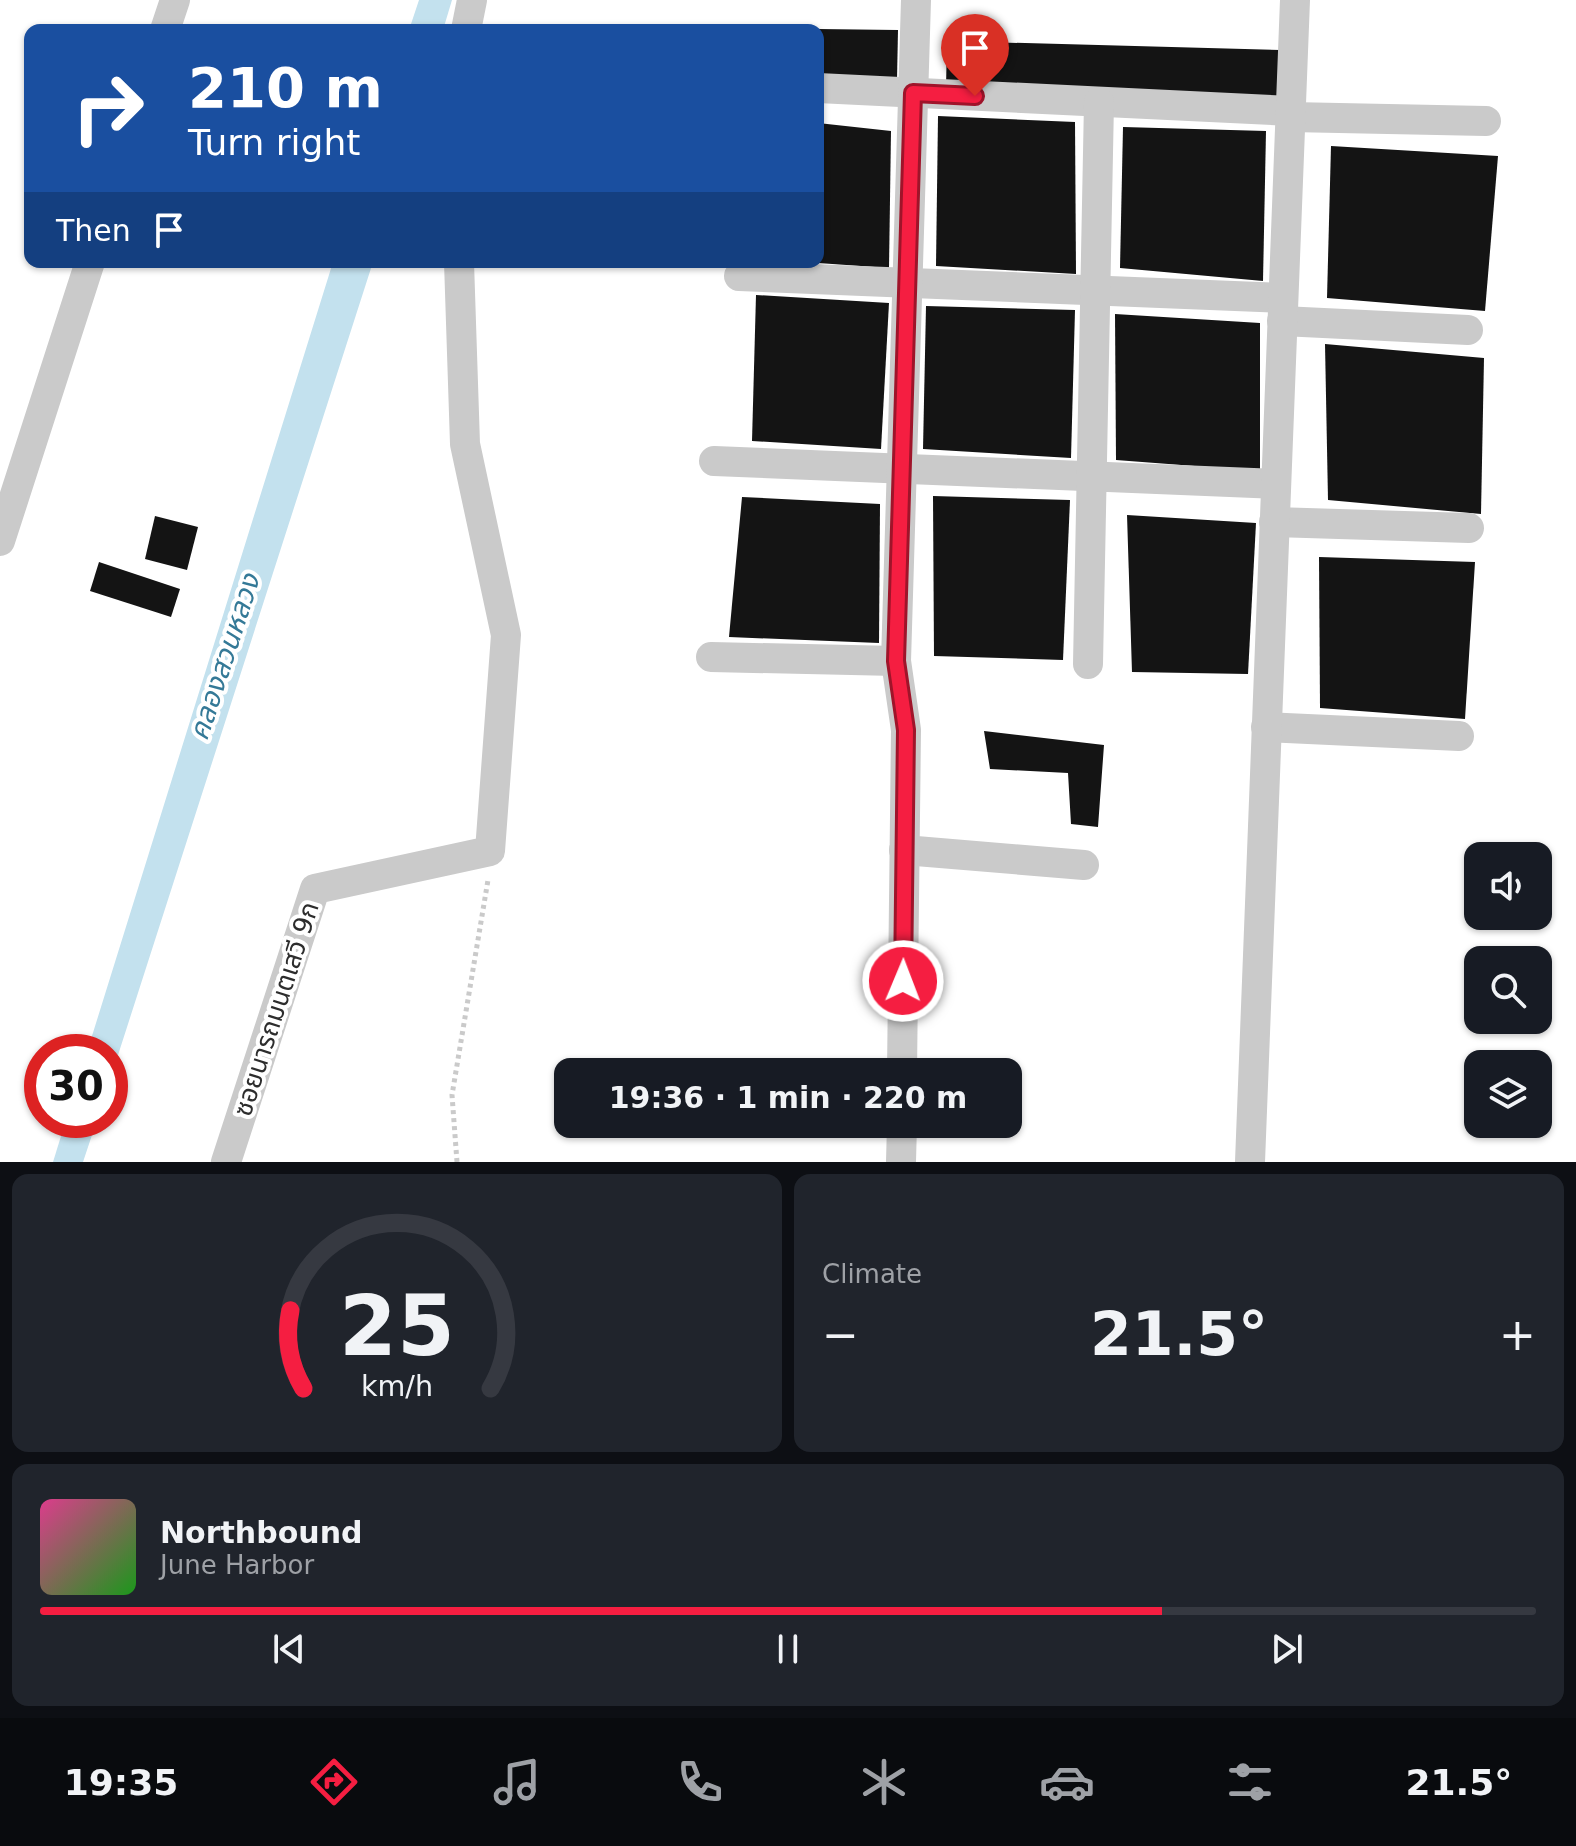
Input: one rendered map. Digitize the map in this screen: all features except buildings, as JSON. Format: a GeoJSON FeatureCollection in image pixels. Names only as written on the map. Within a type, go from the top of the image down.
{"type":"FeatureCollection","features":[{"type":"Feature","properties":{"kind":"street"},"geometry":{"type":"LineString","coordinates":[[167,24],[175,0]]}},
{"type":"Feature","properties":{"kind":"street"},"geometry":{"type":"LineString","coordinates":[[467,24],[472,0]]}},
{"type":"Feature","properties":{"kind":"street"},"geometry":{"type":"LineString","coordinates":[[902,1058],[906,730],[896,661],[916,0]]}},
{"type":"Feature","properties":{"kind":"street"},"geometry":{"type":"LineString","coordinates":[[1250,1162],[1295,0]]}},
{"type":"Feature","properties":{"kind":"street"},"geometry":{"type":"LineString","coordinates":[[824,88],[1290,114],[1486,121]]}},
{"type":"Feature","properties":{"kind":"street"},"geometry":{"type":"LineString","coordinates":[[1088,664],[1099,102]]}},
{"type":"Feature","properties":{"kind":"street"},"geometry":{"type":"LineString","coordinates":[[0,541],[88,268]]}},
{"type":"Feature","properties":{"kind":"street"},"geometry":{"type":"LineString","coordinates":[[459,268],[465,444],[506,635],[490,851]]}},
{"type":"Feature","properties":{"kind":"street"},"geometry":{"type":"LineString","coordinates":[[739,276],[1096,288],[1468,330]]}},
{"type":"Feature","properties":{"kind":"street"},"geometry":{"type":"LineString","coordinates":[[714,461],[1276,484]]}},
{"type":"Feature","properties":{"kind":"street"},"geometry":{"type":"LineString","coordinates":[[1274,522],[1469,528]]}},
{"type":"Feature","properties":{"kind":"street"},"geometry":{"type":"LineString","coordinates":[[711,657],[896,661]]}},
{"type":"Feature","properties":{"kind":"street"},"geometry":{"type":"LineString","coordinates":[[1266,727],[1459,736]]}},
{"type":"Feature","properties":{"kind":"street"},"geometry":{"type":"LineString","coordinates":[[904,850],[1084,865]]}},
{"type":"Feature","properties":{"kind":"street","name":"ซอยนารถมนตเสวี 9ก"},"geometry":{"type":"LineString","coordinates":[[226,1162],[315,889],[490,851]]}},
{"type":"Feature","properties":{"kind":"street"},"geometry":{"type":"LineString","coordinates":[[901,1162],[902,1138]]}},
{"type":"Feature","properties":{"kind":"path"},"geometry":{"type":"LineString","coordinates":[[457,1162],[452,1095],[486,902],[490,851]]}},
{"type":"Feature","properties":{"kind":"water"},"geometry":{"type":"Polygon","coordinates":[[[419,0],[452,0],[445,24],[411,24],[419,0]]]}},
{"type":"Feature","properties":{"kind":"water","name":"คลองสวนหลวง"},"geometry":{"type":"Polygon","coordinates":[[[331,268],[371,268],[125,1034],[93,1034],[331,268]]]}},
{"type":"Feature","properties":{"kind":"water"},"geometry":{"type":"Polygon","coordinates":[[[60,1138],[91,1138],[83,1162],[53,1162],[60,1138]]]}},
{"type":"Feature","properties":{"kind":"route"},"geometry":{"type":"LineString","coordinates":[[903,981],[906,730],[896,661],[913,93],[975,96]]}}]}
